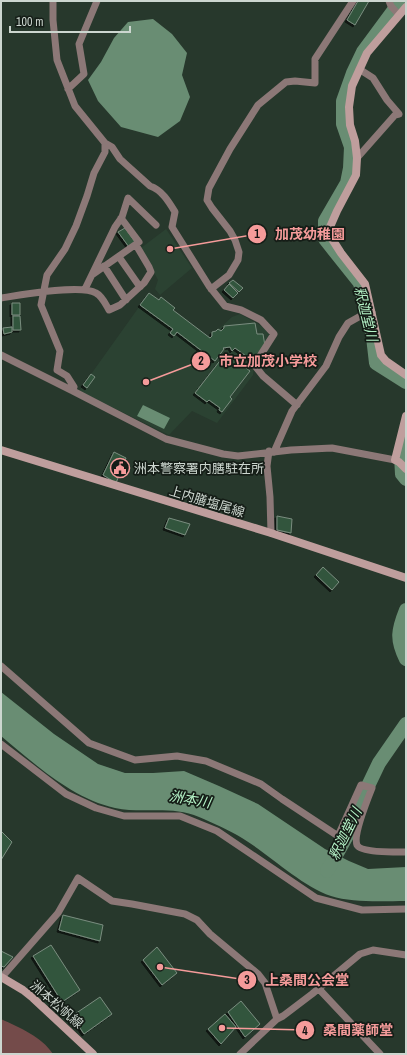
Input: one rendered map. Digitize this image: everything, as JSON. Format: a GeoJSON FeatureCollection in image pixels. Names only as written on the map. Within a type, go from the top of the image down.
{"type":"FeatureCollection","features":[{"type":"Feature","properties":{"kind":"main road"},"geometry":{"type":"LineString","coordinates":[[406,7],[367,52],[352,86],[349,107],[350,125],[356,141],[356,175],[330,227],[332,239],[365,284],[369,313],[381,355],[386,361],[406,375]]}},
{"type":"Feature","properties":{"kind":"main road"},"geometry":{"type":"LineString","coordinates":[[401,464],[406,416]]}},
{"type":"Feature","properties":{"kind":"main road","name":"上内膳塩尾線"},"geometry":{"type":"LineString","coordinates":[[1,450],[271,534],[406,578]]}},
{"type":"Feature","properties":{"kind":"main road","name":"洲本松帆線"},"geometry":{"type":"LineString","coordinates":[[2,977],[33,998],[93,1054]]}},
{"type":"Feature","properties":{"kind":"street"},"geometry":{"type":"LineString","coordinates":[[53,1],[53,20],[57,60],[75,106],[120,159],[166,198],[175,212],[172,227],[211,289],[225,306],[241,310],[260,320],[274,334],[260,356],[256,366],[263,376],[297,405]]}},
{"type":"Feature","properties":{"kind":"street"},"geometry":{"type":"LineString","coordinates":[[68,89],[84,74],[80,44],[97,1]]}},
{"type":"Feature","properties":{"kind":"street"},"geometry":{"type":"LineString","coordinates":[[211,289],[229,275],[238,260],[239,252],[230,231],[207,200],[210,188],[230,149],[258,105],[286,82],[295,81],[314,83],[315,59],[353,1]]}},
{"type":"Feature","properties":{"kind":"street"},"geometry":{"type":"LineString","coordinates":[[390,3],[399,14]]}},
{"type":"Feature","properties":{"kind":"street"},"geometry":{"type":"LineString","coordinates":[[357,158],[395,115],[399,114],[387,100],[373,78],[359,69]]}},
{"type":"Feature","properties":{"kind":"street"},"geometry":{"type":"LineString","coordinates":[[72,390],[74,387],[67,376],[57,370],[60,351],[41,305],[47,275],[65,249],[76,226],[94,173],[105,152],[105,143]]}},
{"type":"Feature","properties":{"kind":"street"},"geometry":{"type":"LineString","coordinates":[[85,289],[115,227],[121,218],[128,198],[156,225]]}},
{"type":"Feature","properties":{"kind":"street"},"geometry":{"type":"LineString","coordinates":[[92,275],[139,242],[121,218]]}},
{"type":"Feature","properties":{"kind":"street"},"geometry":{"type":"LineString","coordinates":[[1,298],[44,291],[85,289],[96,292],[103,299],[109,310],[120,305],[140,288],[151,272],[136,245]]}},
{"type":"Feature","properties":{"kind":"street"},"geometry":{"type":"LineString","coordinates":[[119,257],[140,288]]}},
{"type":"Feature","properties":{"kind":"street"},"geometry":{"type":"LineString","coordinates":[[104,266],[126,300]]}},
{"type":"Feature","properties":{"kind":"street"},"geometry":{"type":"LineString","coordinates":[[271,534],[267,466],[272,452],[292,411],[326,366],[339,337],[348,323],[369,313]]}},
{"type":"Feature","properties":{"kind":"street"},"geometry":{"type":"LineString","coordinates":[[1,356],[72,390],[166,439],[223,454],[238,456],[291,450],[332,448],[401,464]]}},
{"type":"Feature","properties":{"kind":"street"},"geometry":{"type":"LineString","coordinates":[[1,666],[89,743],[135,760],[177,756],[206,761],[261,784],[338,836],[361,784],[372,788],[358,827],[356,838],[357,845],[373,851],[406,852]]}},
{"type":"Feature","properties":{"kind":"street"},"geometry":{"type":"LineString","coordinates":[[1,744],[66,794],[96,808],[124,816],[180,816],[217,831],[316,898],[362,910],[406,909]]}},
{"type":"Feature","properties":{"kind":"street"},"geometry":{"type":"LineString","coordinates":[[2,977],[58,913],[78,878],[112,901],[185,914],[197,920],[210,934],[258,974],[265,983],[277,1019]]}},
{"type":"Feature","properties":{"kind":"street"},"geometry":{"type":"LineString","coordinates":[[240,1054],[277,1019],[312,994],[360,954],[373,950],[406,955]]}},
{"type":"Feature","properties":{"kind":"street"},"geometry":{"type":"LineString","coordinates":[[318,988],[380,1054]]}},
{"type":"Feature","properties":{"kind":"shaded area"},"geometry":{"type":"Polygon","coordinates":[[[166,229],[192,268],[160,295],[155,289],[158,280],[141,248],[166,229]]]}},
{"type":"Feature","properties":{"kind":"shaded area"},"geometry":{"type":"Polygon","coordinates":[[[149,293],[209,338],[232,317],[240,314],[265,328],[269,334],[267,344],[254,363],[253,375],[217,423],[192,411],[169,435],[79,391],[149,293]]]}},
{"type":"Feature","properties":{"kind":"shaded area"},"geometry":{"type":"Polygon","coordinates":[[[1,1019],[36,1037],[53,1054],[1,1054],[1,1019]]]}},
{"type":"Feature","properties":{"kind":"water"},"geometry":{"type":"Polygon","coordinates":[[[153,19],[172,34],[187,53],[182,75],[190,97],[180,121],[158,137],[121,127],[98,101],[88,80],[101,62],[114,38],[128,22],[153,19]]]}},
{"type":"Feature","properties":{"kind":"water"},"geometry":{"type":"Polygon","coordinates":[[[143,405],[170,418],[164,429],[137,416],[143,405]]]}},
{"type":"Feature","properties":{"kind":"water","name":"洲本川"},"geometry":{"type":"Polygon","coordinates":[[[1,692],[54,734],[98,764],[125,773],[184,771],[258,804],[325,849],[349,861],[368,869],[406,867],[406,901],[358,901],[331,896],[308,885],[242,838],[199,817],[189,813],[168,810],[126,810],[99,803],[83,796],[54,779],[1,736],[1,692]]]}},
{"type":"Feature","properties":{"kind":"building"},"geometry":{"type":"Polygon","coordinates":[[[358,1],[369,1],[355,25],[347,20],[358,1]]]}},
{"type":"Feature","properties":{"kind":"building"},"geometry":{"type":"Polygon","coordinates":[[[125,228],[135,242],[129,247],[118,232],[125,228]]]}},
{"type":"Feature","properties":{"kind":"building"},"geometry":{"type":"Polygon","coordinates":[[[233,280],[243,288],[239,292],[229,283],[233,280]]]}},
{"type":"Feature","properties":{"kind":"building"},"geometry":{"type":"Polygon","coordinates":[[[229,284],[238,293],[233,298],[224,290],[229,284]]]}},
{"type":"Feature","properties":{"kind":"building"},"geometry":{"type":"Polygon","coordinates":[[[149,293],[159,300],[161,297],[175,308],[173,310],[210,338],[212,336],[212,332],[218,329],[221,331],[224,326],[255,323],[257,334],[263,334],[265,346],[253,361],[235,348],[232,351],[230,347],[223,348],[224,349],[215,361],[177,332],[174,336],[170,333],[173,329],[140,305],[149,293]]]}},
{"type":"Feature","properties":{"kind":"building"},"geometry":{"type":"Polygon","coordinates":[[[12,303],[20,303],[20,315],[12,315],[12,303]]]}},
{"type":"Feature","properties":{"kind":"building"},"geometry":{"type":"Polygon","coordinates":[[[13,316],[20,316],[21,330],[13,330],[13,316]]]}},
{"type":"Feature","properties":{"kind":"building"},"geometry":{"type":"Polygon","coordinates":[[[12,327],[12,332],[4,334],[3,328],[12,327]]]}},
{"type":"Feature","properties":{"kind":"building"},"geometry":{"type":"Polygon","coordinates":[[[226,353],[250,371],[230,397],[232,399],[222,412],[219,410],[220,408],[209,400],[207,402],[195,393],[226,353]]]}},
{"type":"Feature","properties":{"kind":"building"},"geometry":{"type":"Polygon","coordinates":[[[91,374],[95,377],[87,388],[83,385],[91,374]]]}},
{"type":"Feature","properties":{"kind":"building"},"geometry":{"type":"Polygon","coordinates":[[[114,452],[126,458],[116,483],[103,475],[114,452]]]}},
{"type":"Feature","properties":{"kind":"building"},"geometry":{"type":"Polygon","coordinates":[[[277,516],[292,519],[291,533],[277,530],[277,516]]]}},
{"type":"Feature","properties":{"kind":"building"},"geometry":{"type":"Polygon","coordinates":[[[169,518],[190,524],[185,535],[165,528],[169,518]]]}},
{"type":"Feature","properties":{"kind":"building"},"geometry":{"type":"Polygon","coordinates":[[[323,567],[339,582],[332,590],[316,575],[323,567]]]}},
{"type":"Feature","properties":{"kind":"building"},"geometry":{"type":"Polygon","coordinates":[[[1,831],[12,842],[1,860],[1,831]]]}},
{"type":"Feature","properties":{"kind":"building"},"geometry":{"type":"Polygon","coordinates":[[[63,915],[103,925],[100,941],[59,930],[63,915]]]}},
{"type":"Feature","properties":{"kind":"building"},"geometry":{"type":"Polygon","coordinates":[[[51,945],[80,990],[62,1002],[33,956],[51,945]]]}},
{"type":"Feature","properties":{"kind":"building"},"geometry":{"type":"Polygon","coordinates":[[[157,947],[177,973],[162,985],[143,960],[157,947]]]}},
{"type":"Feature","properties":{"kind":"building"},"geometry":{"type":"Polygon","coordinates":[[[1,951],[13,957],[4,967],[1,966],[1,951]]]}},
{"type":"Feature","properties":{"kind":"building"},"geometry":{"type":"Polygon","coordinates":[[[100,997],[112,1014],[84,1034],[72,1016],[100,997]]]}},
{"type":"Feature","properties":{"kind":"building"},"geometry":{"type":"Polygon","coordinates":[[[241,1001],[260,1024],[245,1037],[228,1012],[241,1001]]]}},
{"type":"Feature","properties":{"kind":"building"},"geometry":{"type":"Polygon","coordinates":[[[225,1014],[236,1027],[221,1044],[208,1029],[225,1014]]]}},
{"type":"Feature","properties":{"kind":"waterway","name":"釈迦堂川"},"geometry":{"type":"LineString","coordinates":[[403,1],[397,6],[363,52],[353,73],[343,101],[343,124],[351,147],[350,168],[347,183],[325,221],[325,239],[360,283],[373,337],[376,363],[406,382]]}},
{"type":"Feature","properties":{"kind":"waterway","name":"釈迦堂川"},"geometry":{"type":"LineString","coordinates":[[406,437],[401,456],[402,474],[406,479]]}},
{"type":"Feature","properties":{"kind":"waterway","name":"釈迦堂川"},"geometry":{"type":"LineString","coordinates":[[406,610],[399,634],[399,640],[406,659]]}},
{"type":"Feature","properties":{"kind":"waterway","name":"釈迦堂川"},"geometry":{"type":"LineString","coordinates":[[368,786],[379,763],[406,724]]}},
{"type":"Feature","properties":{"kind":"waterway","name":"釈迦堂川"},"geometry":{"type":"LineString","coordinates":[[327,871],[349,832],[363,796]]}},
{"type":"Feature","properties":{"kind":"place","name":"加茂幼稚園"},"geometry":{"type":"Point","coordinates":[170,249]}},
{"type":"Feature","properties":{"kind":"place","name":"市立加茂小学校"},"geometry":{"type":"Point","coordinates":[146,382]}},
{"type":"Feature","properties":{"kind":"place","name":"洲本警察署内膳駐在所"},"geometry":{"type":"Point","coordinates":[120,468]}},
{"type":"Feature","properties":{"kind":"place","name":"上桑間公会堂"},"geometry":{"type":"Point","coordinates":[160,967]}},
{"type":"Feature","properties":{"kind":"place","name":"桑間薬師堂"},"geometry":{"type":"Point","coordinates":[222,1028]}}]}
